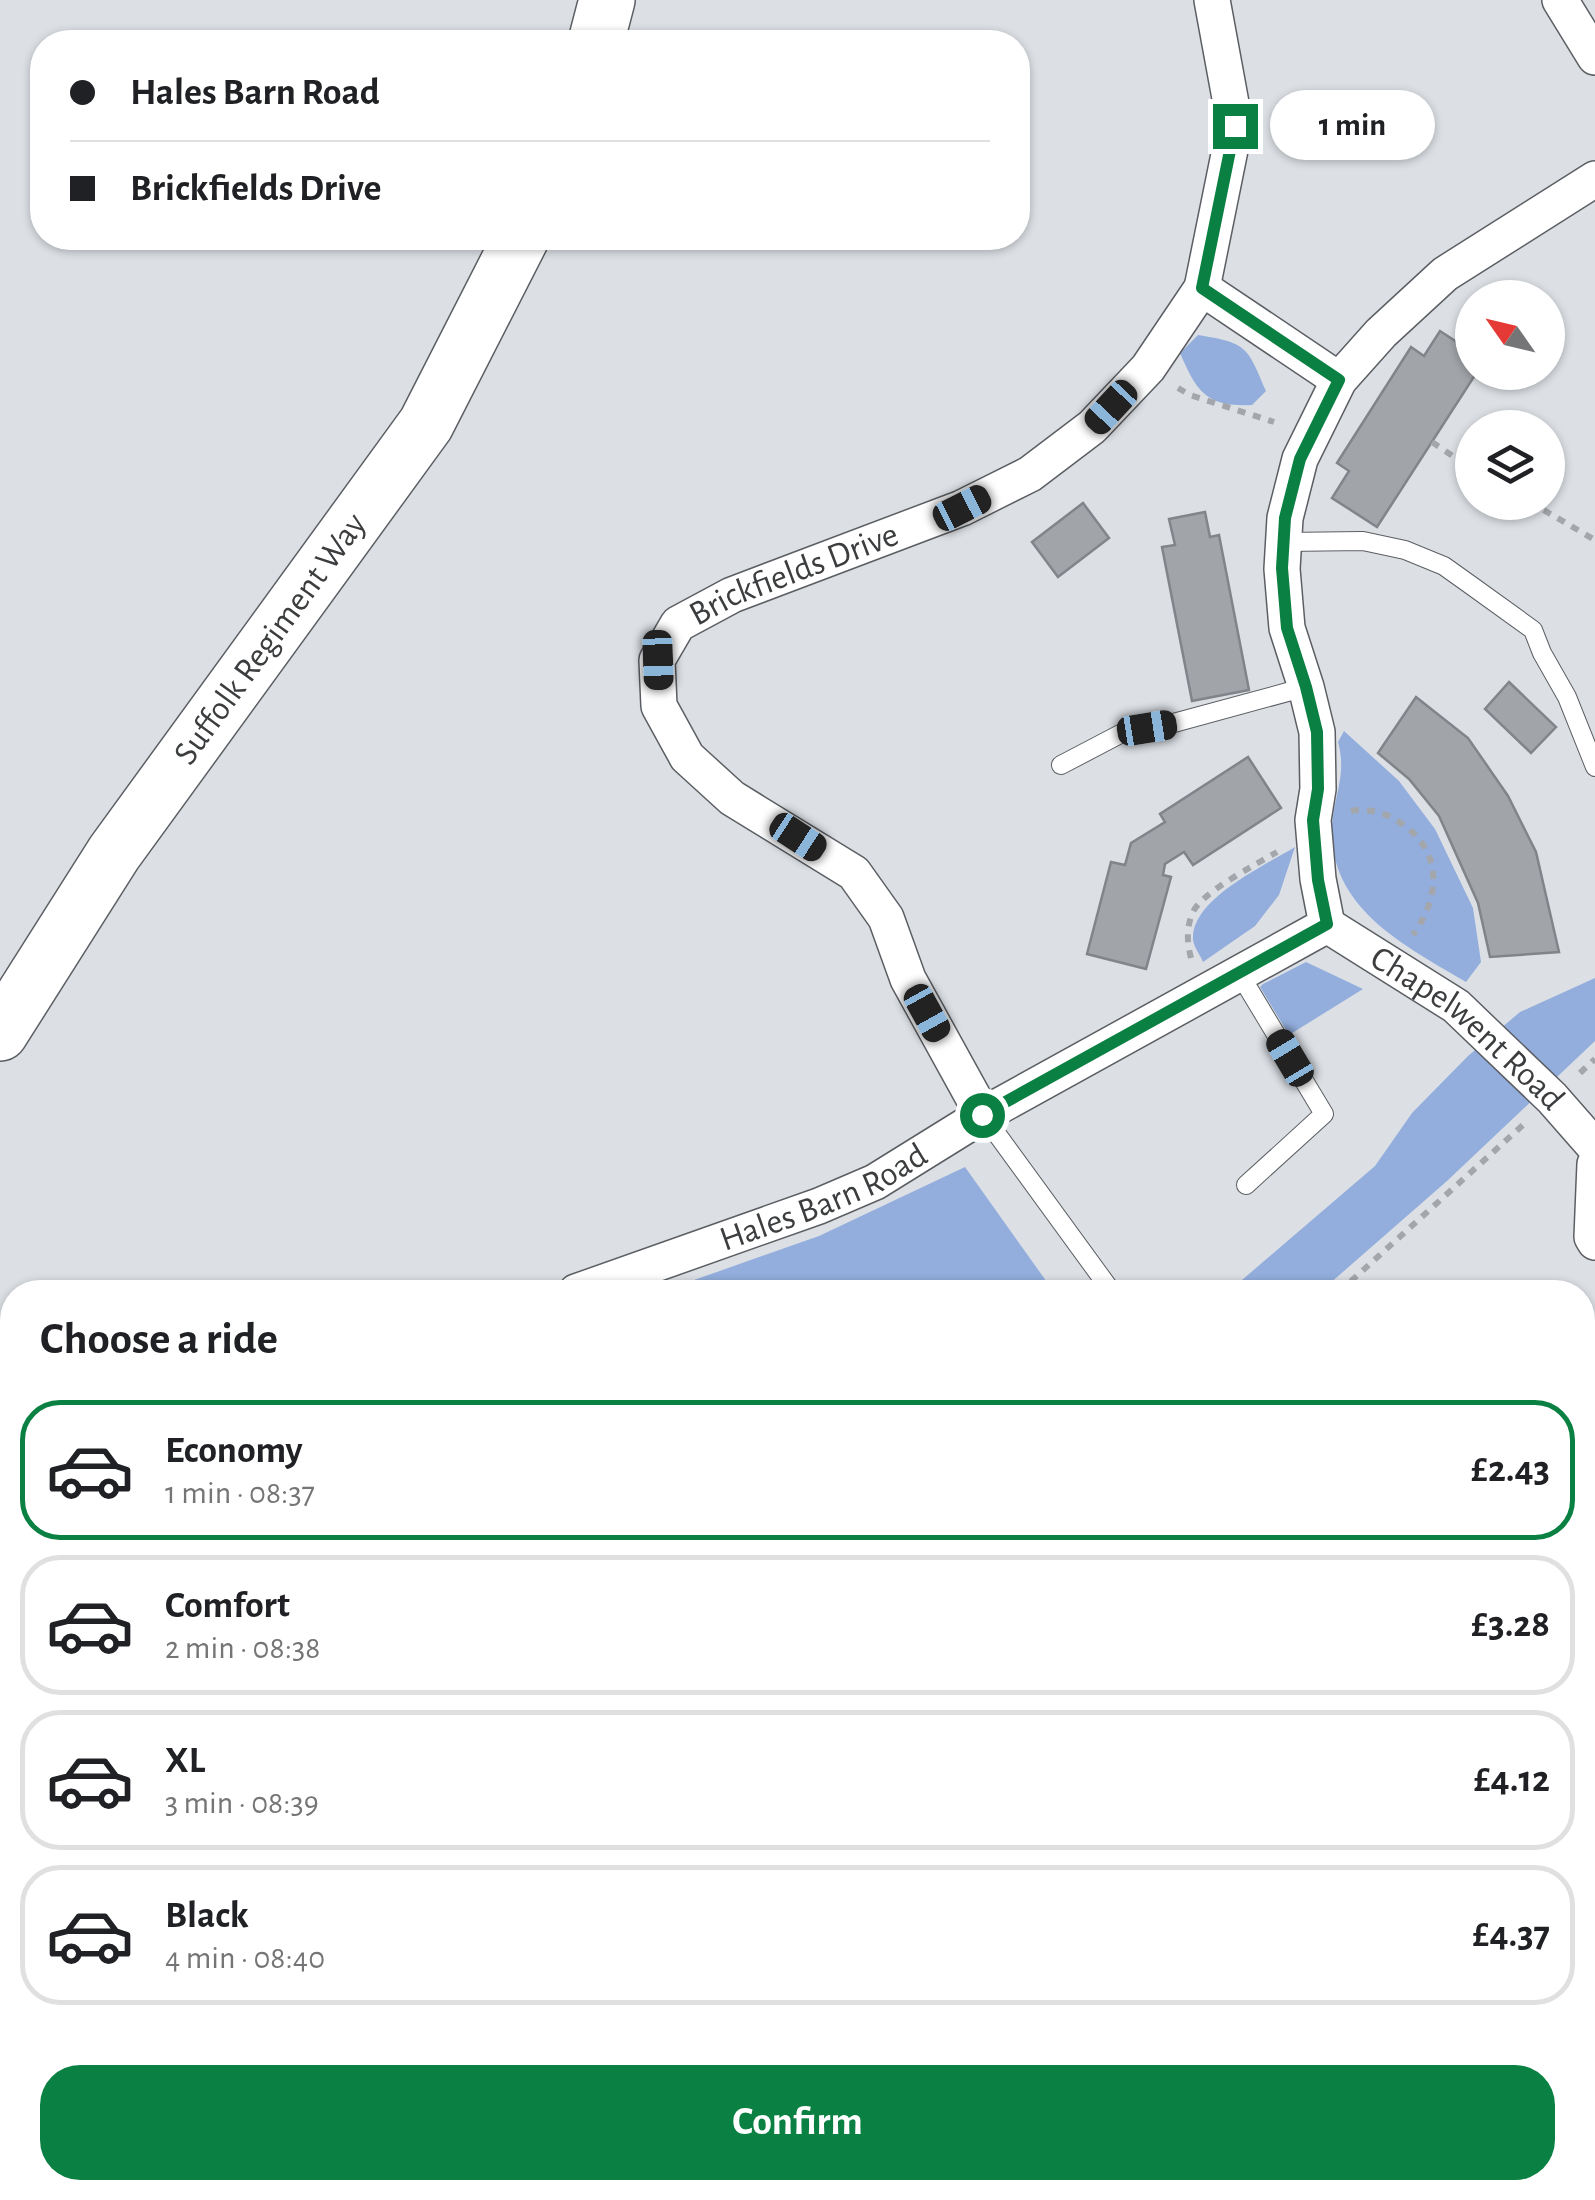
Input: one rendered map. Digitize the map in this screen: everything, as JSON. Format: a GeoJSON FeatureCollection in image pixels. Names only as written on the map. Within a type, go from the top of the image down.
{"type":"FeatureCollection","features":[{"type":"Feature","properties":{"kind":"main road"},"geometry":{"type":"LineString","coordinates":[[599,30],[608,0]]}},
{"type":"Feature","properties":{"kind":"main road","name":"Suffolk Regiment Way"},"geometry":{"type":"LineString","coordinates":[[0,1033],[114,853],[426,424],[515,250]]}},
{"type":"Feature","properties":{"kind":"street","name":"Brickfields Drive"},"geometry":{"type":"LineString","coordinates":[[982,1115],[908,979],[886,918],[854,873],[732,798],[687,757],[660,706],[658,660],[678,624],[732,594],[962,508],[1030,474],[1092,427],[1148,368],[1202,288],[1235,126],[1212,0]]}},
{"type":"Feature","properties":{"kind":"street"},"geometry":{"type":"LineString","coordinates":[[1560,0],[1594,53]]}},
{"type":"Feature","properties":{"kind":"street"},"geometry":{"type":"LineString","coordinates":[[1327,924],[1318,880],[1313,820],[1318,789],[1317,732],[1287,628],[1282,568],[1285,518],[1300,459],[1339,380],[1380,333],[1445,274],[1591,190]]}},
{"type":"Feature","properties":{"kind":"street"},"geometry":{"type":"LineString","coordinates":[[1202,288],[1339,380]]}},
{"type":"Feature","properties":{"kind":"street","name":"Hales Barn Road"},"geometry":{"type":"LineString","coordinates":[[610,1280],[875,1182],[982,1115],[1327,924]]}},
{"type":"Feature","properties":{"kind":"street","name":"Chapelwent Road"},"geometry":{"type":"LineString","coordinates":[[1327,924],[1456,1006],[1552,1098],[1595,1146]]}},
{"type":"Feature","properties":{"kind":"street"},"geometry":{"type":"LineString","coordinates":[[1595,1164],[1595,1242]]}},
{"type":"Feature","properties":{"kind":"lane"},"geometry":{"type":"LineString","coordinates":[[1284,542],[1363,542],[1405,550],[1444,566],[1533,630],[1567,697],[1595,767]]}},
{"type":"Feature","properties":{"kind":"lane"},"geometry":{"type":"LineString","coordinates":[[1062,765],[1124,732],[1170,724],[1306,687]]}},
{"type":"Feature","properties":{"kind":"lane"},"geometry":{"type":"LineString","coordinates":[[1239,973],[1324,1114],[1246,1185]]}},
{"type":"Feature","properties":{"kind":"lane"},"geometry":{"type":"LineString","coordinates":[[982,1115],[1103,1280]]}},
{"type":"Feature","properties":{"kind":"path"},"geometry":{"type":"LineString","coordinates":[[1148,368],[1190,396],[1312,434]]}},
{"type":"Feature","properties":{"kind":"path"},"geometry":{"type":"LineString","coordinates":[[1432,442],[1455,458]]}},
{"type":"Feature","properties":{"kind":"path"},"geometry":{"type":"LineString","coordinates":[[1561,520],[1595,540]]}},
{"type":"Feature","properties":{"kind":"path"},"geometry":{"type":"LineString","coordinates":[[1352,1280],[1595,1059]]}},
{"type":"Feature","properties":{"kind":"shaded area"},"geometry":{"type":"Polygon","coordinates":[[[1198,335],[1236,344],[1249,356],[1266,391],[1252,405],[1213,400],[1198,387],[1180,353],[1198,335]]]}},
{"type":"Feature","properties":{"kind":"shaded area"},"geometry":{"type":"Polygon","coordinates":[[[1344,731],[1399,781],[1435,829],[1473,908],[1481,962],[1466,982],[1399,941],[1360,906],[1345,885],[1332,834],[1341,767],[1338,742],[1344,731]]]}},
{"type":"Feature","properties":{"kind":"shaded area"},"geometry":{"type":"Polygon","coordinates":[[[1295,847],[1279,895],[1255,926],[1203,962],[1193,940],[1195,925],[1204,911],[1232,885],[1295,847]]]}},
{"type":"Feature","properties":{"kind":"shaded area"},"geometry":{"type":"Polygon","coordinates":[[[1306,962],[1363,989],[1289,1035],[1260,987],[1306,962]]]}},
{"type":"Feature","properties":{"kind":"shaded area"},"geometry":{"type":"Polygon","coordinates":[[[1595,978],[1595,1041],[1447,1181],[1334,1280],[1242,1280],[1375,1166],[1412,1113],[1468,1056],[1520,1012],[1595,978]]]}},
{"type":"Feature","properties":{"kind":"shaded area"},"geometry":{"type":"Polygon","coordinates":[[[965,1167],[1045,1280],[694,1280],[819,1236],[965,1167]]]}},
{"type":"Feature","properties":{"kind":"building"},"geometry":{"type":"Polygon","coordinates":[[[1440,331],[1455,341],[1455,390],[1465,390],[1377,527],[1332,498],[1349,471],[1337,463],[1411,347],[1424,356],[1440,331]]]}},
{"type":"Feature","properties":{"kind":"building"},"geometry":{"type":"Polygon","coordinates":[[[1083,503],[1109,538],[1058,577],[1032,542],[1083,503]]]}},
{"type":"Feature","properties":{"kind":"building"},"geometry":{"type":"Polygon","coordinates":[[[1205,512],[1210,537],[1219,535],[1249,690],[1192,701],[1162,547],[1175,545],[1169,519],[1205,512]]]}},
{"type":"Feature","properties":{"kind":"building"},"geometry":{"type":"Polygon","coordinates":[[[1509,682],[1556,727],[1531,753],[1485,709],[1509,682]]]}},
{"type":"Feature","properties":{"kind":"building"},"geometry":{"type":"Polygon","coordinates":[[[1416,697],[1468,738],[1508,796],[1536,852],[1559,952],[1490,957],[1478,903],[1439,816],[1409,779],[1378,753],[1416,697]]]}},
{"type":"Feature","properties":{"kind":"building"},"geometry":{"type":"Polygon","coordinates":[[[1248,757],[1281,808],[1193,865],[1184,852],[1165,864],[1163,875],[1171,877],[1146,969],[1087,954],[1111,862],[1125,865],[1131,843],[1165,822],[1160,814],[1248,757]]]}},
{"type":"Feature","properties":{"kind":"route"},"geometry":{"type":"LineString","coordinates":[[982,1115],[1327,924],[1318,880],[1313,820],[1318,789],[1317,732],[1287,628],[1282,568],[1285,518],[1300,459],[1339,380],[1202,288],[1235,126]]}}]}
